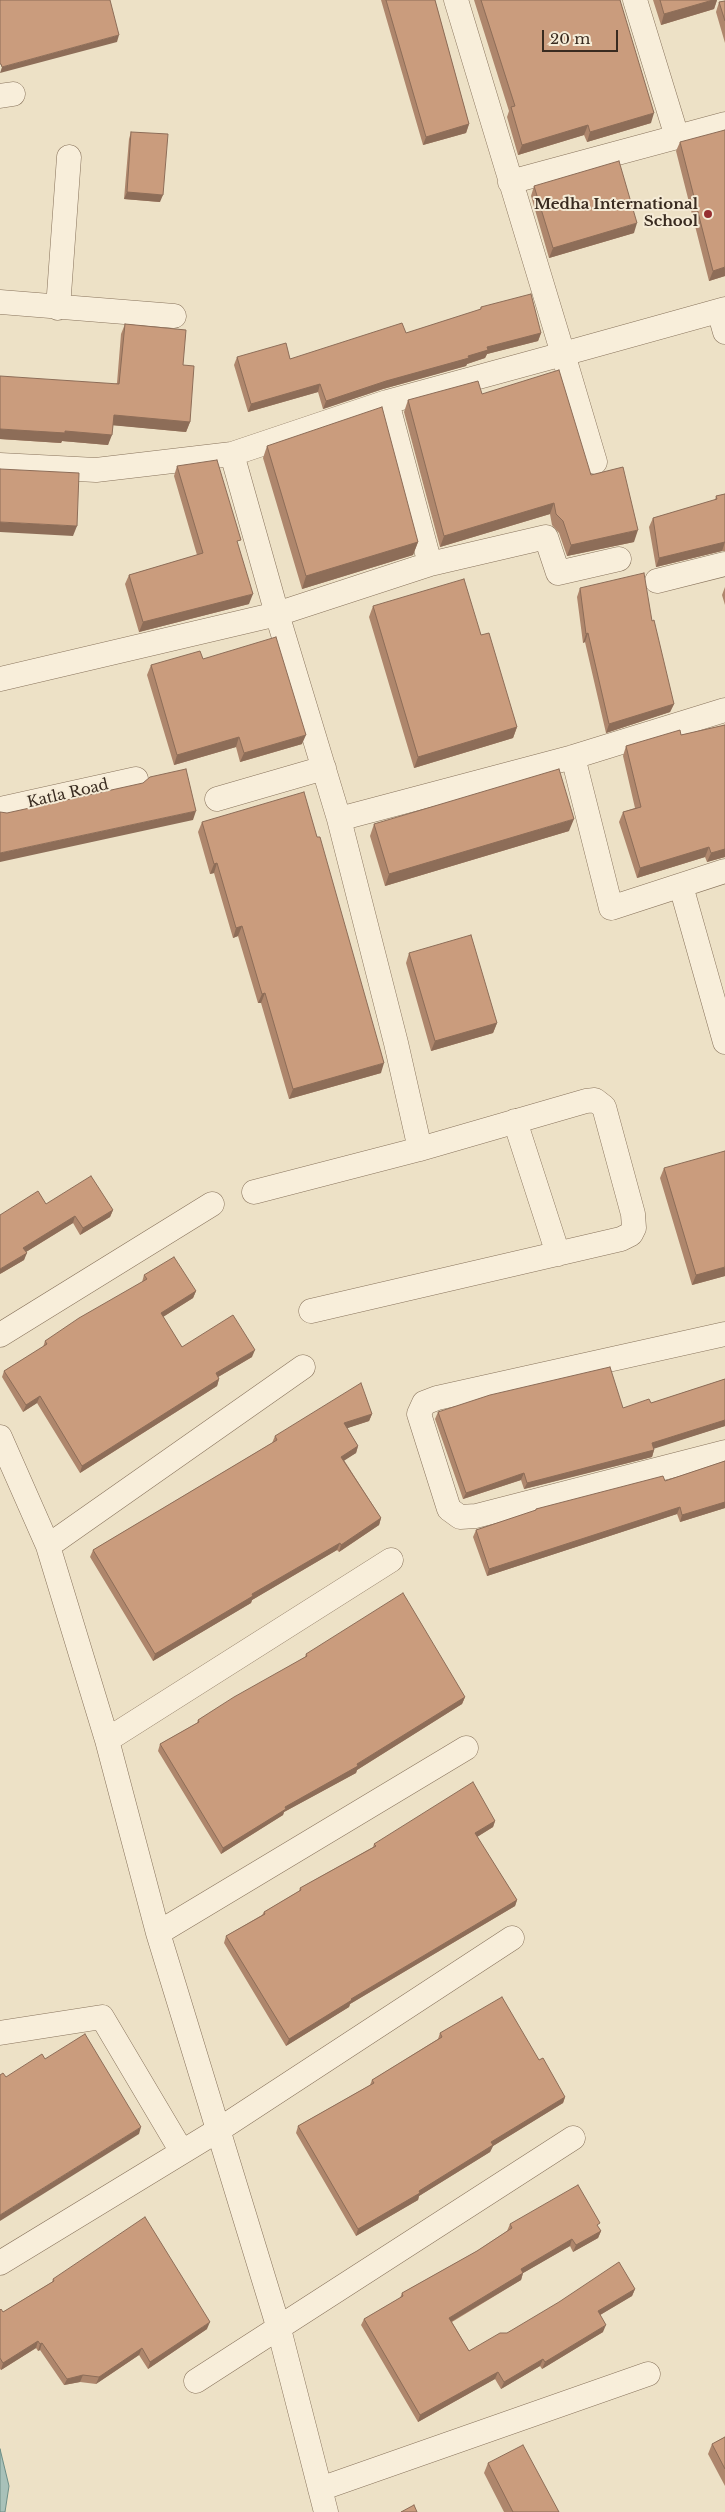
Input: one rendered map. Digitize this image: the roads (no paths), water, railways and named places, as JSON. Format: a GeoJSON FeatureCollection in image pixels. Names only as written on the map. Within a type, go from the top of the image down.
{"type":"FeatureCollection","features":[{"type":"Feature","properties":{"kind":"street"},"geometry":{"type":"LineString","coordinates":[[456,0],[595,462]]}},
{"type":"Feature","properties":{"kind":"street"},"geometry":{"type":"LineString","coordinates":[[635,0],[678,137]]}},
{"type":"Feature","properties":{"kind":"street"},"geometry":{"type":"LineString","coordinates":[[510,182],[725,124]]}},
{"type":"Feature","properties":{"kind":"street"},"geometry":{"type":"LineString","coordinates":[[58,308],[69,157]]}},
{"type":"Feature","properties":{"kind":"street"},"geometry":{"type":"LineString","coordinates":[[0,302],[174,316]]}},
{"type":"Feature","properties":{"kind":"street"},"geometry":{"type":"LineString","coordinates":[[0,465],[96,470],[232,454],[387,402],[563,354],[723,318]]}},
{"type":"Feature","properties":{"kind":"street"},"geometry":{"type":"LineString","coordinates":[[387,402],[430,564]]}},
{"type":"Feature","properties":{"kind":"street"},"geometry":{"type":"LineString","coordinates":[[232,454],[277,614],[340,819],[396,1043],[420,1149]]}},
{"type":"Feature","properties":{"kind":"street"},"geometry":{"type":"LineString","coordinates":[[0,679],[277,614],[430,564],[546,538],[558,574],[619,560]]}},
{"type":"Feature","properties":{"kind":"street"},"geometry":{"type":"LineString","coordinates":[[657,581],[725,564]]}},
{"type":"Feature","properties":{"kind":"street"},"geometry":{"type":"LineString","coordinates":[[340,819],[573,757],[725,710]]}},
{"type":"Feature","properties":{"kind":"street"},"geometry":{"type":"LineString","coordinates":[[573,757],[611,908],[725,871]]}},
{"type":"Feature","properties":{"kind":"street"},"geometry":{"type":"LineString","coordinates":[[217,799],[324,768]]}},
{"type":"Feature","properties":{"kind":"street","name":"Katla Road"},"geometry":{"type":"LineString","coordinates":[[0,810],[136,779]]}},
{"type":"Feature","properties":{"kind":"street"},"geometry":{"type":"LineString","coordinates":[[681,886],[725,1042]]}},
{"type":"Feature","properties":{"kind":"street"},"geometry":{"type":"LineString","coordinates":[[254,1192],[420,1149],[586,1101],[595,1100],[604,1107],[633,1214],[634,1228],[631,1234],[621,1239],[311,1312]]}},
{"type":"Feature","properties":{"kind":"street"},"geometry":{"type":"LineString","coordinates":[[515,1121],[558,1254]]}},
{"type":"Feature","properties":{"kind":"street"},"geometry":{"type":"LineString","coordinates":[[0,1335],[212,1204]]}},
{"type":"Feature","properties":{"kind":"street"},"geometry":{"type":"LineString","coordinates":[[725,1334],[436,1398],[424,1403],[419,1414],[449,1509],[460,1517],[476,1516],[725,1452]]}},
{"type":"Feature","properties":{"kind":"street"},"geometry":{"type":"LineString","coordinates":[[48,1546],[302,1367]]}},
{"type":"Feature","properties":{"kind":"street"},"geometry":{"type":"LineString","coordinates":[[0,1437],[48,1546],[107,1740],[158,1933],[220,2129],[279,2329],[326,2512]]}},
{"type":"Feature","properties":{"kind":"street"},"geometry":{"type":"LineString","coordinates":[[107,1740],[391,1560]]}},
{"type":"Feature","properties":{"kind":"street"},"geometry":{"type":"LineString","coordinates":[[158,1933],[466,1748]]}},
{"type":"Feature","properties":{"kind":"street"},"geometry":{"type":"LineString","coordinates":[[0,2263],[220,2129],[512,1938]]}},
{"type":"Feature","properties":{"kind":"street"},"geometry":{"type":"LineString","coordinates":[[0,2033],[102,2017],[182,2152]]}},
{"type":"Feature","properties":{"kind":"street"},"geometry":{"type":"LineString","coordinates":[[196,2381],[573,2138]]}},
{"type":"Feature","properties":{"kind":"street"},"geometry":{"type":"LineString","coordinates":[[320,2490],[648,2374]]}},
{"type":"Feature","properties":{"kind":"water"},"geometry":{"type":"Polygon","coordinates":[[[0,2449],[9,2486],[5,2512],[0,2512],[0,2449]]]}},
{"type":"Feature","properties":{"kind":"place","name":"Medha International School"},"geometry":{"type":"Point","coordinates":[708,214]}}]}
